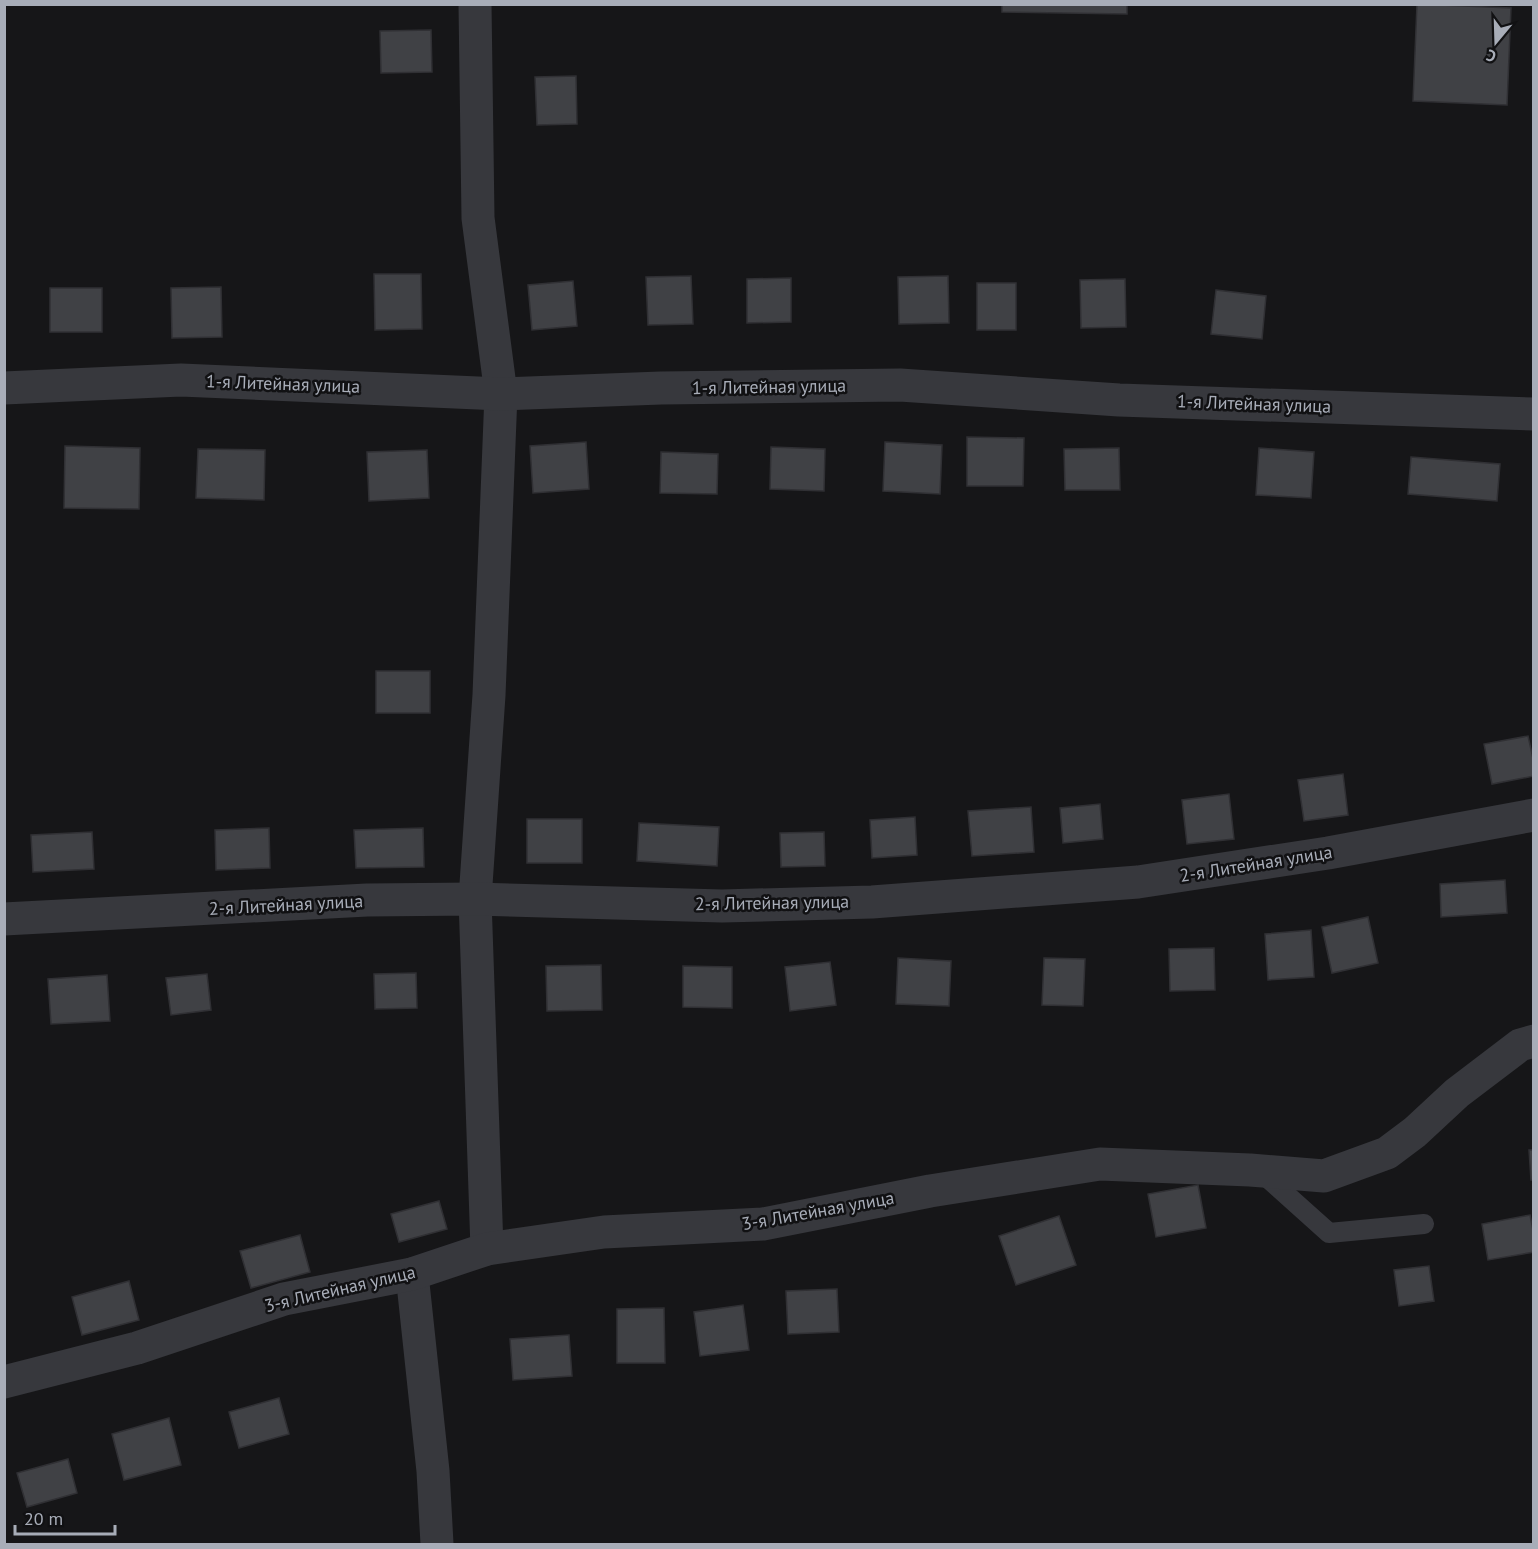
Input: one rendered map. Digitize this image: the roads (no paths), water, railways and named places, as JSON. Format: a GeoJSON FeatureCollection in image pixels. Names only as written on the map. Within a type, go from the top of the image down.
{"type":"FeatureCollection","features":[{"type":"Feature","properties":{"kind":"street"},"geometry":{"type":"LineString","coordinates":[[474,4],[478,218],[501,394],[489,695],[475,899],[487,1249]]}},
{"type":"Feature","properties":{"kind":"street","name":"1-я Литейная улица"},"geometry":{"type":"LineString","coordinates":[[4,388],[181,380],[501,394],[661,388],[900,385],[1119,400],[1533,414]]}},
{"type":"Feature","properties":{"kind":"street","name":"2-я Литейная улица"},"geometry":{"type":"LineString","coordinates":[[4,919],[367,900],[475,899],[723,906],[872,902],[1138,882],[1328,853],[1533,815]]}},
{"type":"Feature","properties":{"kind":"street","name":"3-я Литейная улица"},"geometry":{"type":"LineString","coordinates":[[4,1382],[137,1348],[284,1299],[412,1274],[487,1249],[604,1232],[763,1224],[930,1191],[1100,1164],[1324,1176],[1387,1153],[1415,1132],[1457,1093],[1520,1045],[1533,1041]]}},
{"type":"Feature","properties":{"kind":"street"},"geometry":{"type":"LineString","coordinates":[[412,1274],[433,1471],[437,1545]]}},
{"type":"Feature","properties":{"kind":"lane"},"geometry":{"type":"LineString","coordinates":[[1259,1171],[1329,1233],[1424,1224]]}}]}
